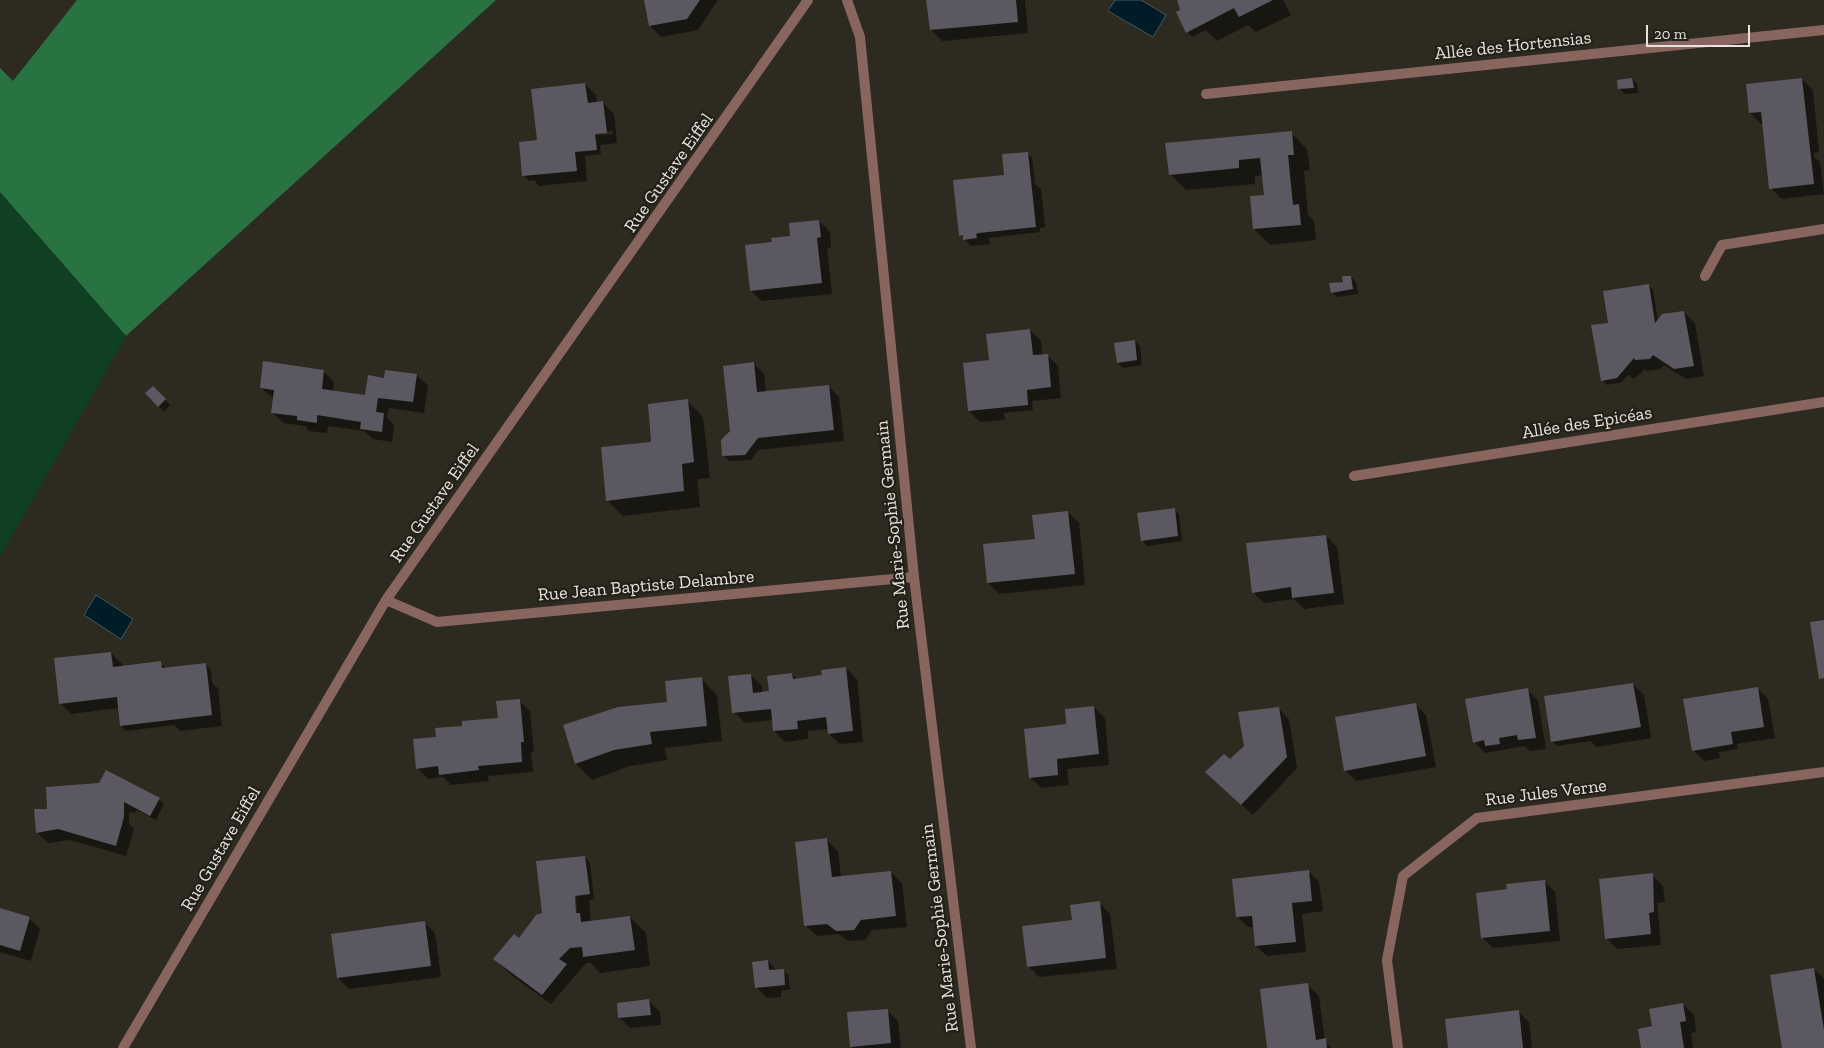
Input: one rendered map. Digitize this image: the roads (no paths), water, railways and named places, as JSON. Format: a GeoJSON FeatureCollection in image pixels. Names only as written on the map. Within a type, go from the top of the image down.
{"type":"FeatureCollection","features":[{"type":"Feature","properties":{"kind":"street","name":"Rue Gustave Eiffel"},"geometry":{"type":"LineString","coordinates":[[123,1048],[386,600],[808,0]]}},
{"type":"Feature","properties":{"kind":"street","name":"Rue Marie-Sophie Germain"},"geometry":{"type":"LineString","coordinates":[[847,0],[860,37],[914,576],[970,1048]]}},
{"type":"Feature","properties":{"kind":"street","name":"Allée des Hortensias"},"geometry":{"type":"LineString","coordinates":[[1206,94],[1824,30]]}},
{"type":"Feature","properties":{"kind":"street"},"geometry":{"type":"LineString","coordinates":[[1705,276],[1722,245],[1824,229]]}},
{"type":"Feature","properties":{"kind":"street","name":"Allée des Epicéas"},"geometry":{"type":"LineString","coordinates":[[1354,476],[1824,402]]}},
{"type":"Feature","properties":{"kind":"street","name":"Rue Jean Baptiste Delambre"},"geometry":{"type":"LineString","coordinates":[[386,600],[437,622],[914,576]]}},
{"type":"Feature","properties":{"kind":"street","name":"Rue Jules Verne"},"geometry":{"type":"LineString","coordinates":[[1398,1048],[1387,960],[1404,876],[1477,818],[1824,772]]}},
{"type":"Feature","properties":{"kind":"water"},"geometry":{"type":"Polygon","coordinates":[[[1115,0],[1141,0],[1166,15],[1153,37],[1108,11],[1115,0]]]}},
{"type":"Feature","properties":{"kind":"water"},"geometry":{"type":"Polygon","coordinates":[[[96,595],[133,619],[121,639],[84,615],[96,595]]]}}]}
